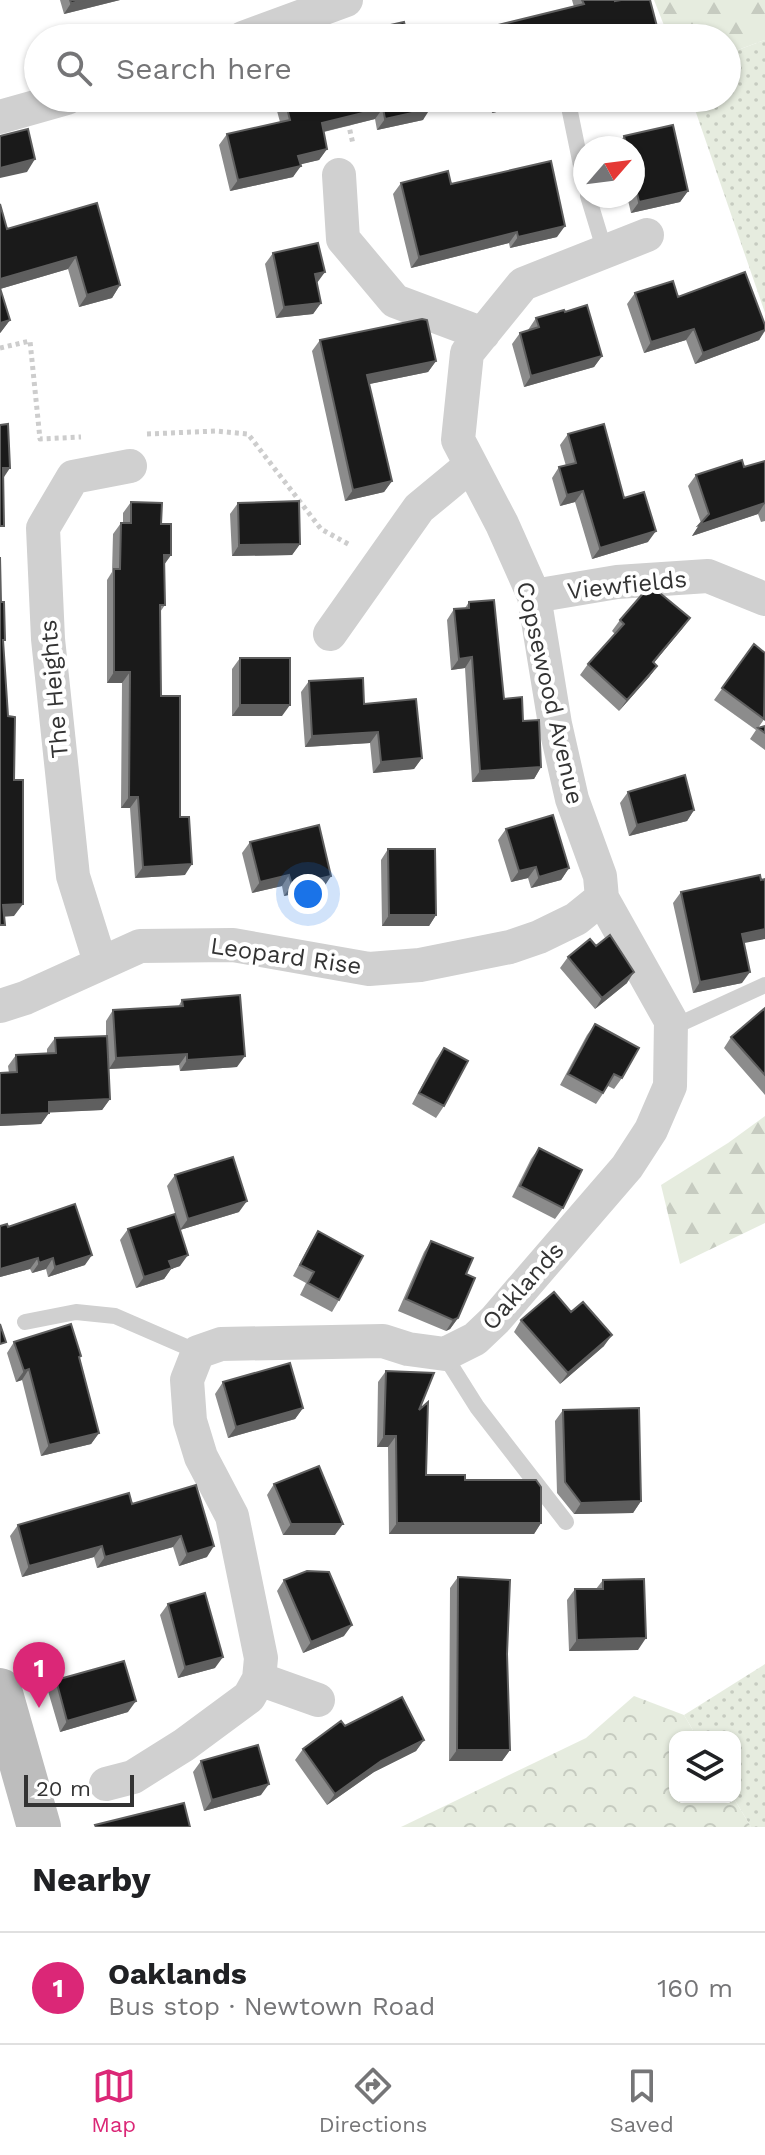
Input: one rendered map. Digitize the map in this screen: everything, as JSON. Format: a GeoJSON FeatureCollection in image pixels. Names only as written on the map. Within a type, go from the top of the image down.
{"type":"FeatureCollection","features":[{"type":"Feature","properties":{"kind":"main road"},"geometry":{"type":"LineString","coordinates":[[0,1690],[39,1827]]}},
{"type":"Feature","properties":{"kind":"street"},"geometry":{"type":"LineString","coordinates":[[281,24],[346,0]]}},
{"type":"Feature","properties":{"kind":"street"},"geometry":{"type":"LineString","coordinates":[[0,117],[24,110]]}},
{"type":"Feature","properties":{"kind":"street"},"geometry":{"type":"LineString","coordinates":[[339,175],[343,239],[395,301],[483,334]]}},
{"type":"Feature","properties":{"kind":"street","name":"Copsewood Avenue"},"geometry":{"type":"LineString","coordinates":[[602,898],[600,876],[572,799],[558,739],[534,596],[502,524],[458,440],[467,353],[523,284],[647,235]]}},
{"type":"Feature","properties":{"kind":"street"},"geometry":{"type":"LineString","coordinates":[[330,634],[419,508],[471,465]]}},
{"type":"Feature","properties":{"kind":"street","name":"The Heights"},"geometry":{"type":"LineString","coordinates":[[100,962],[73,876],[48,639],[43,528],[73,477],[130,466]]}},
{"type":"Feature","properties":{"kind":"street","name":"Viewfields"},"geometry":{"type":"LineString","coordinates":[[534,596],[617,582],[708,576],[765,599]]}},
{"type":"Feature","properties":{"kind":"street","name":"Leopard Rise"},"geometry":{"type":"LineString","coordinates":[[0,1006],[25,998],[140,946],[233,945],[369,969],[420,965],[510,947],[539,937],[576,919],[602,898]]}},
{"type":"Feature","properties":{"kind":"street","name":"Oaklands"},"geometry":{"type":"LineString","coordinates":[[443,1353],[475,1339],[495,1320],[627,1167],[651,1130],[670,1086],[671,1021],[602,898]]}},
{"type":"Feature","properties":{"kind":"street"},"geometry":{"type":"LineString","coordinates":[[106,1784],[133,1777],[184,1745],[249,1697],[259,1679],[261,1658],[232,1516],[201,1457],[190,1421],[187,1380],[198,1352],[221,1344],[383,1341],[408,1349],[443,1353]]}},
{"type":"Feature","properties":{"kind":"street"},"geometry":{"type":"LineString","coordinates":[[259,1679],[318,1700]]}},
{"type":"Feature","properties":{"kind":"lane"},"geometry":{"type":"LineString","coordinates":[[570,112],[575,136]]}},
{"type":"Feature","properties":{"kind":"lane"},"geometry":{"type":"LineString","coordinates":[[592,208],[605,252]]}},
{"type":"Feature","properties":{"kind":"lane"},"geometry":{"type":"LineString","coordinates":[[671,1028],[765,985]]}},
{"type":"Feature","properties":{"kind":"lane"},"geometry":{"type":"LineString","coordinates":[[25,1322],[76,1312],[115,1316],[198,1352]]}},
{"type":"Feature","properties":{"kind":"lane"},"geometry":{"type":"LineString","coordinates":[[443,1353],[477,1407],[566,1522]]}},
{"type":"Feature","properties":{"kind":"path"},"geometry":{"type":"LineString","coordinates":[[0,348],[30,341],[40,439],[83,437]]}},
{"type":"Feature","properties":{"kind":"path"},"geometry":{"type":"LineString","coordinates":[[142,434],[216,431],[248,434],[321,529],[380,563]]}},
{"type":"Feature","properties":{"kind":"green space"},"geometry":{"type":"Polygon","coordinates":[[[654,0],[765,0],[765,40],[741,49],[741,24],[663,24],[654,0]]]}},
{"type":"Feature","properties":{"kind":"green space"},"geometry":{"type":"Polygon","coordinates":[[[765,40],[765,313],[696,112],[741,112],[741,49],[765,40]]]}},
{"type":"Feature","properties":{"kind":"green space"},"geometry":{"type":"Polygon","coordinates":[[[765,1116],[765,1223],[680,1264],[661,1185],[765,1116]]]}},
{"type":"Feature","properties":{"kind":"green space"},"geometry":{"type":"Polygon","coordinates":[[[765,1664],[765,1827],[751,1827],[737,1803],[741,1803],[741,1731],[693,1731],[684,1715],[765,1664]]]}},
{"type":"Feature","properties":{"kind":"green space"},"geometry":{"type":"Polygon","coordinates":[[[634,1696],[684,1715],[693,1731],[669,1731],[669,1803],[737,1803],[751,1827],[401,1827],[586,1738],[634,1696]]]}},
{"type":"Feature","properties":{"kind":"building"},"geometry":{"type":"Polygon","coordinates":[[[582,0],[650,0],[656,24],[502,24],[584,4],[582,0]]]}},
{"type":"Feature","properties":{"kind":"building"},"geometry":{"type":"Polygon","coordinates":[[[288,112],[367,112],[322,123],[327,149],[298,156],[301,166],[238,180],[227,134],[290,120],[288,112]]]}},
{"type":"Feature","properties":{"kind":"building"},"geometry":{"type":"Polygon","coordinates":[[[384,112],[416,112],[385,119],[384,112]]]}},
{"type":"Feature","properties":{"kind":"building"},"geometry":{"type":"Polygon","coordinates":[[[673,125],[688,191],[645,201],[645,136],[624,136],[673,125]]]}},
{"type":"Feature","properties":{"kind":"building"},"geometry":{"type":"Polygon","coordinates":[[[28,129],[35,159],[0,168],[0,136],[28,129]]]}},
{"type":"Feature","properties":{"kind":"building"},"geometry":{"type":"Polygon","coordinates":[[[551,161],[565,226],[518,237],[517,232],[419,257],[401,183],[448,171],[451,184],[551,161]]]}},
{"type":"Feature","properties":{"kind":"building"},"geometry":{"type":"Polygon","coordinates":[[[97,203],[120,285],[87,295],[76,257],[0,279],[0,204],[7,229],[97,203]]]}},
{"type":"Feature","properties":{"kind":"building"},"geometry":{"type":"Polygon","coordinates":[[[318,243],[325,272],[315,274],[321,303],[284,307],[273,253],[318,243]]]}},
{"type":"Feature","properties":{"kind":"building"},"geometry":{"type":"Polygon","coordinates":[[[745,272],[765,330],[703,353],[694,329],[651,342],[635,293],[673,281],[678,297],[745,272]]]}},
{"type":"Feature","properties":{"kind":"building"},"geometry":{"type":"Polygon","coordinates":[[[0,288],[10,320],[0,323],[0,288]]]}},
{"type":"Feature","properties":{"kind":"building"},"geometry":{"type":"Polygon","coordinates":[[[587,305],[602,356],[531,376],[520,333],[539,327],[536,318],[587,305]]]}},
{"type":"Feature","properties":{"kind":"building"},"geometry":{"type":"Polygon","coordinates":[[[427,320],[436,361],[367,375],[392,481],[353,490],[320,340],[427,320]]]}},
{"type":"Feature","properties":{"kind":"building"},"geometry":{"type":"Polygon","coordinates":[[[8,424],[10,468],[3,468],[4,526],[0,526],[0,425],[8,424]]]}},
{"type":"Feature","properties":{"kind":"building"},"geometry":{"type":"Polygon","coordinates":[[[604,424],[624,498],[644,492],[656,531],[600,548],[583,491],[567,495],[559,467],[576,463],[568,434],[604,424]]]}},
{"type":"Feature","properties":{"kind":"building"},"geometry":{"type":"Polygon","coordinates":[[[742,460],[744,467],[765,461],[765,503],[699,525],[709,514],[696,475],[742,460]]]}},
{"type":"Feature","properties":{"kind":"building"},"geometry":{"type":"Polygon","coordinates":[[[299,501],[300,544],[239,545],[238,503],[299,501]]]}},
{"type":"Feature","properties":{"kind":"building"},"geometry":{"type":"Polygon","coordinates":[[[131,502],[162,503],[161,524],[171,524],[171,555],[164,555],[165,605],[160,605],[161,696],[180,696],[180,817],[189,817],[192,864],[143,867],[138,797],[129,797],[130,672],[114,672],[114,569],[120,569],[121,523],[131,523],[131,502]]]}},
{"type":"Feature","properties":{"kind":"building"},"geometry":{"type":"Polygon","coordinates":[[[0,557],[8,716],[15,717],[14,780],[23,780],[23,904],[3,905],[5,925],[0,925],[0,557]]]}},
{"type":"Feature","properties":{"kind":"building"},"geometry":{"type":"Polygon","coordinates":[[[655,589],[690,618],[653,662],[657,666],[627,700],[588,664],[624,624],[620,620],[646,590],[655,589]]]}},
{"type":"Feature","properties":{"kind":"building"},"geometry":{"type":"Polygon","coordinates":[[[494,600],[504,699],[522,697],[523,721],[539,720],[541,767],[480,771],[472,657],[459,659],[454,609],[469,608],[469,602],[494,600]]]}},
{"type":"Feature","properties":{"kind":"building"},"geometry":{"type":"Polygon","coordinates":[[[754,644],[765,653],[764,719],[722,688],[754,644]]]}},
{"type":"Feature","properties":{"kind":"building"},"geometry":{"type":"Polygon","coordinates":[[[240,658],[290,658],[290,705],[240,705],[240,658]]]}},
{"type":"Feature","properties":{"kind":"building"},"geometry":{"type":"Polygon","coordinates":[[[363,678],[364,704],[416,699],[422,758],[381,762],[378,732],[312,736],[309,681],[363,678]]]}},
{"type":"Feature","properties":{"kind":"building"},"geometry":{"type":"Polygon","coordinates":[[[685,775],[694,810],[637,825],[628,792],[685,775]]]}},
{"type":"Feature","properties":{"kind":"building"},"geometry":{"type":"Polygon","coordinates":[[[553,815],[569,868],[539,877],[536,867],[519,871],[506,829],[553,815]]]}},
{"type":"Feature","properties":{"kind":"building"},"geometry":{"type":"Polygon","coordinates":[[[319,825],[331,876],[292,885],[289,875],[260,882],[250,842],[319,825]]]}},
{"type":"Feature","properties":{"kind":"building"},"geometry":{"type":"Polygon","coordinates":[[[388,849],[435,849],[436,915],[389,915],[388,849]]]}},
{"type":"Feature","properties":{"kind":"building"},"geometry":{"type":"Polygon","coordinates":[[[760,875],[761,880],[765,879],[765,929],[742,934],[750,972],[700,982],[681,892],[760,875]]]}},
{"type":"Feature","properties":{"kind":"building"},"geometry":{"type":"Polygon","coordinates":[[[610,935],[634,972],[602,998],[568,957],[590,939],[596,946],[610,935]]]}},
{"type":"Feature","properties":{"kind":"building"},"geometry":{"type":"Polygon","coordinates":[[[240,995],[245,1056],[187,1060],[187,1054],[116,1058],[113,1010],[183,1006],[182,1000],[240,995]]]}},
{"type":"Feature","properties":{"kind":"building"},"geometry":{"type":"Polygon","coordinates":[[[765,1008],[765,1075],[731,1037],[765,1008]]]}},
{"type":"Feature","properties":{"kind":"building"},"geometry":{"type":"Polygon","coordinates":[[[595,1024],[639,1048],[622,1078],[614,1074],[603,1093],[568,1074],[595,1024]]]}},
{"type":"Feature","properties":{"kind":"building"},"geometry":{"type":"Polygon","coordinates":[[[107,1036],[110,1099],[49,1102],[49,1113],[0,1115],[0,1073],[17,1072],[16,1055],[56,1053],[55,1038],[107,1036]]]}},
{"type":"Feature","properties":{"kind":"building"},"geometry":{"type":"Polygon","coordinates":[[[444,1048],[468,1061],[444,1106],[419,1093],[444,1048]]]}},
{"type":"Feature","properties":{"kind":"building"},"geometry":{"type":"Polygon","coordinates":[[[539,1148],[582,1170],[563,1208],[520,1186],[539,1148]]]}},
{"type":"Feature","properties":{"kind":"building"},"geometry":{"type":"Polygon","coordinates":[[[233,1157],[247,1201],[188,1219],[175,1175],[233,1157]]]}},
{"type":"Feature","properties":{"kind":"building"},"geometry":{"type":"Polygon","coordinates":[[[75,1204],[92,1255],[55,1267],[53,1258],[39,1263],[38,1258],[0,1269],[0,1226],[7,1224],[8,1227],[75,1204]]]}},
{"type":"Feature","properties":{"kind":"building"},"geometry":{"type":"Polygon","coordinates":[[[175,1214],[188,1255],[169,1261],[172,1268],[144,1277],[128,1229],[175,1214]]]}},
{"type":"Feature","properties":{"kind":"building"},"geometry":{"type":"Polygon","coordinates":[[[318,1231],[363,1256],[339,1300],[308,1283],[314,1272],[300,1265],[318,1231]]]}},
{"type":"Feature","properties":{"kind":"building"},"geometry":{"type":"Polygon","coordinates":[[[431,1241],[473,1258],[466,1274],[475,1278],[458,1318],[453,1320],[406,1299],[431,1241]]]}},
{"type":"Feature","properties":{"kind":"building"},"geometry":{"type":"Polygon","coordinates":[[[554,1292],[571,1312],[583,1302],[612,1335],[568,1373],[521,1320],[554,1292]]]}},
{"type":"Feature","properties":{"kind":"building"},"geometry":{"type":"Polygon","coordinates":[[[0,1324],[6,1342],[0,1344],[0,1324]]]}},
{"type":"Feature","properties":{"kind":"building"},"geometry":{"type":"Polygon","coordinates":[[[71,1324],[99,1433],[49,1445],[29,1369],[24,1371],[14,1342],[71,1324]]]}},
{"type":"Feature","properties":{"kind":"building"},"geometry":{"type":"Polygon","coordinates":[[[290,1363],[303,1408],[236,1427],[223,1382],[290,1363]]]}},
{"type":"Feature","properties":{"kind":"building"},"geometry":{"type":"Polygon","coordinates":[[[386,1371],[434,1373],[419,1410],[428,1402],[426,1475],[465,1475],[465,1480],[536,1480],[541,1487],[541,1523],[397,1523],[396,1436],[384,1436],[386,1371]]]}},
{"type":"Feature","properties":{"kind":"building"},"geometry":{"type":"Polygon","coordinates":[[[639,1408],[641,1501],[581,1503],[565,1482],[563,1410],[639,1408]]]}},
{"type":"Feature","properties":{"kind":"building"},"geometry":{"type":"Polygon","coordinates":[[[319,1466],[343,1524],[291,1524],[274,1484],[319,1466]]]}},
{"type":"Feature","properties":{"kind":"building"},"geometry":{"type":"Polygon","coordinates":[[[196,1485],[214,1546],[187,1554],[181,1536],[105,1557],[102,1546],[29,1566],[18,1525],[129,1493],[132,1504],[196,1485]]]}},
{"type":"Feature","properties":{"kind":"building"},"geometry":{"type":"Polygon","coordinates":[[[307,1571],[329,1572],[352,1625],[311,1642],[284,1580],[307,1571]]]}},
{"type":"Feature","properties":{"kind":"building"},"geometry":{"type":"Polygon","coordinates":[[[458,1577],[510,1580],[507,1654],[510,1750],[457,1750],[458,1577]]]}},
{"type":"Feature","properties":{"kind":"building"},"geometry":{"type":"Polygon","coordinates":[[[644,1579],[646,1638],[577,1640],[575,1589],[603,1589],[603,1580],[644,1579]]]}},
{"type":"Feature","properties":{"kind":"building"},"geometry":{"type":"Polygon","coordinates":[[[205,1593],[223,1657],[185,1667],[168,1604],[205,1593]]]}},
{"type":"Feature","properties":{"kind":"building"},"geometry":{"type":"Polygon","coordinates":[[[124,1661],[136,1701],[67,1721],[56,1680],[124,1661]]]}},
{"type":"Feature","properties":{"kind":"building"},"geometry":{"type":"Polygon","coordinates":[[[402,1697],[424,1740],[381,1761],[335,1794],[303,1749],[341,1721],[345,1726],[402,1697]]]}},
{"type":"Feature","properties":{"kind":"building"},"geometry":{"type":"Polygon","coordinates":[[[258,1745],[269,1784],[212,1800],[201,1761],[258,1745]]]}},
{"type":"Feature","properties":{"kind":"building"},"geometry":{"type":"Polygon","coordinates":[[[184,1803],[190,1827],[95,1825],[184,1803]]]}},
{"type":"Feature","properties":{"kind":"place","name":"Oaklands"},"geometry":{"type":"Point","coordinates":[39,1708]}}]}
